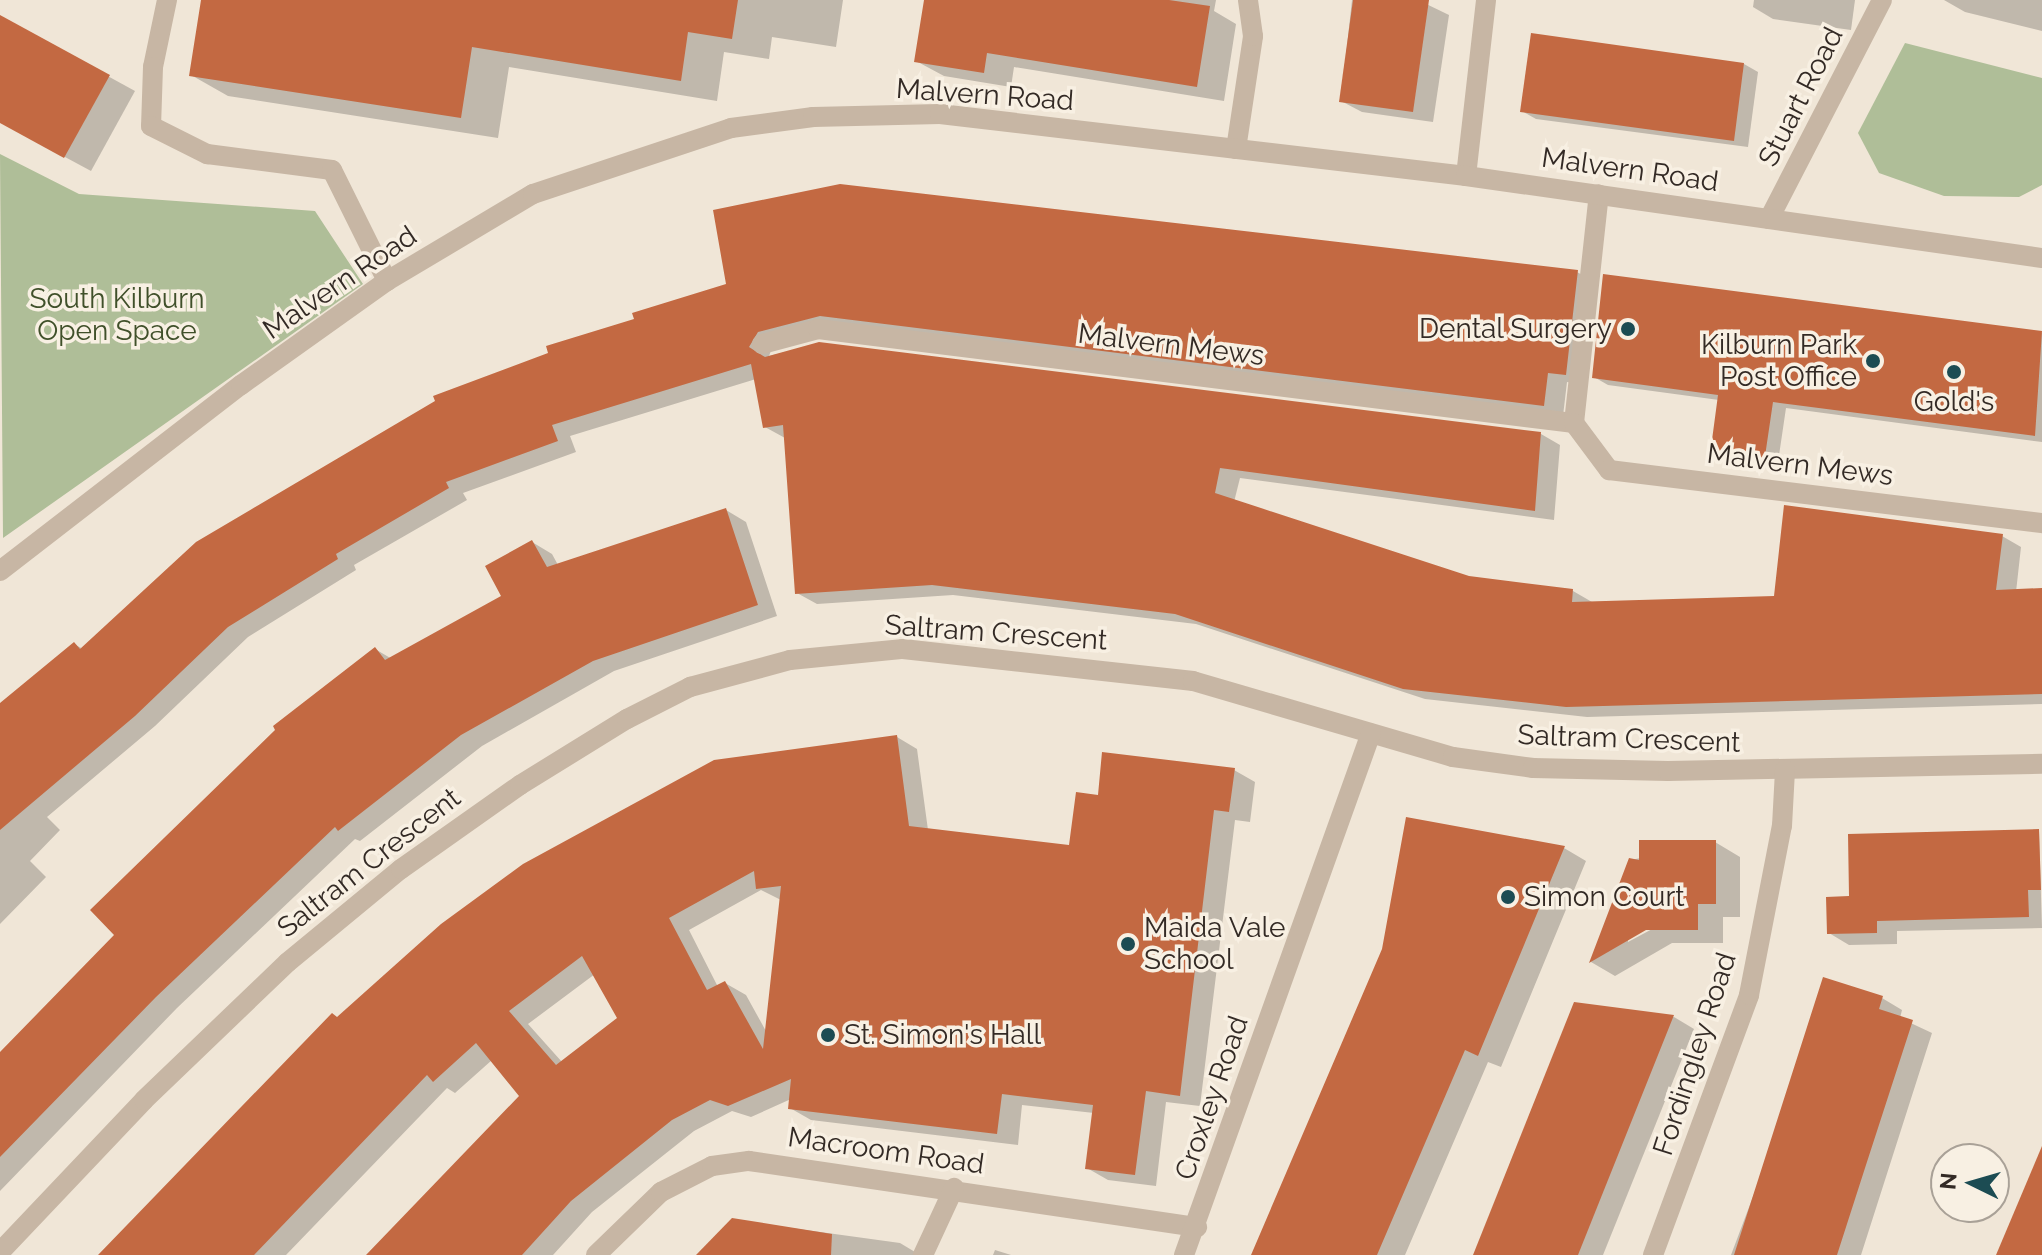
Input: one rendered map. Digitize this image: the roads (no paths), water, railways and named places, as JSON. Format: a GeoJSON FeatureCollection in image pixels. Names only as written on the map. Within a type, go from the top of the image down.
{"type":"FeatureCollection","features":[{"type":"Feature","properties":{"kind":"street"},"geometry":{"type":"LineString","coordinates":[[167,0],[153,67],[151,126],[207,154],[332,170],[387,281]]}},
{"type":"Feature","properties":{"kind":"street"},"geometry":{"type":"LineString","coordinates":[[1236,149],[1253,36],[1248,0]]}},
{"type":"Feature","properties":{"kind":"street"},"geometry":{"type":"LineString","coordinates":[[1466,176],[1486,0]]}},
{"type":"Feature","properties":{"kind":"street","name":"Stuart Road"},"geometry":{"type":"LineString","coordinates":[[1769,219],[1882,0]]}},
{"type":"Feature","properties":{"kind":"street","name":"Malvern Road"},"geometry":{"type":"LineString","coordinates":[[0,571],[241,385],[387,281],[533,194],[731,128],[813,117],[940,114],[1466,176],[2042,258]]}},
{"type":"Feature","properties":{"kind":"street"},"geometry":{"type":"LineString","coordinates":[[1574,423],[1599,194]]}},
{"type":"Feature","properties":{"kind":"street","name":"Malvern Mews"},"geometry":{"type":"LineString","coordinates":[[762,344],[818,329],[1574,423],[1609,470],[2042,523]]}},
{"type":"Feature","properties":{"kind":"street","name":"Saltram Crescent"},"geometry":{"type":"LineString","coordinates":[[0,1252],[144,1100],[288,962],[401,869],[520,785],[627,719],[690,687],[790,660],[903,649],[1193,681],[1453,757],[1533,768],[1785,770],[2042,764]]}},
{"type":"Feature","properties":{"kind":"street","name":"Croxley Road"},"geometry":{"type":"LineString","coordinates":[[1184,1255],[1197,1227],[1371,733]]}},
{"type":"Feature","properties":{"kind":"street","name":"Fordingley Road"},"geometry":{"type":"LineString","coordinates":[[1653,1255],[1749,995],[1782,826],[1785,770]]}},
{"type":"Feature","properties":{"kind":"street","name":"Macroom Road"},"geometry":{"type":"LineString","coordinates":[[596,1255],[661,1192],[712,1166],[749,1161],[954,1188],[1197,1227]]}},
{"type":"Feature","properties":{"kind":"street"},"geometry":{"type":"LineString","coordinates":[[923,1255],[954,1188]]}},
{"type":"Feature","properties":{"kind":"place","name":"Dental Surgery"},"geometry":{"type":"Point","coordinates":[1628,329]}},
{"type":"Feature","properties":{"kind":"place","name":"Kilburn Park Post Office"},"geometry":{"type":"Point","coordinates":[1873,361]}},
{"type":"Feature","properties":{"kind":"place","name":"Gold's"},"geometry":{"type":"Point","coordinates":[1954,372]}},
{"type":"Feature","properties":{"kind":"place","name":"Simon Court"},"geometry":{"type":"Point","coordinates":[1508,897]}},
{"type":"Feature","properties":{"kind":"place","name":"Maida Vale School"},"geometry":{"type":"Point","coordinates":[1128,944]}},
{"type":"Feature","properties":{"kind":"place","name":"St. Simon's Hall"},"geometry":{"type":"Point","coordinates":[828,1035]}},
{"type":"Feature","properties":{"kind":"park label","name":"South Kilburn Open Space"},"geometry":{"type":"Point","coordinates":[117,315]}}]}
